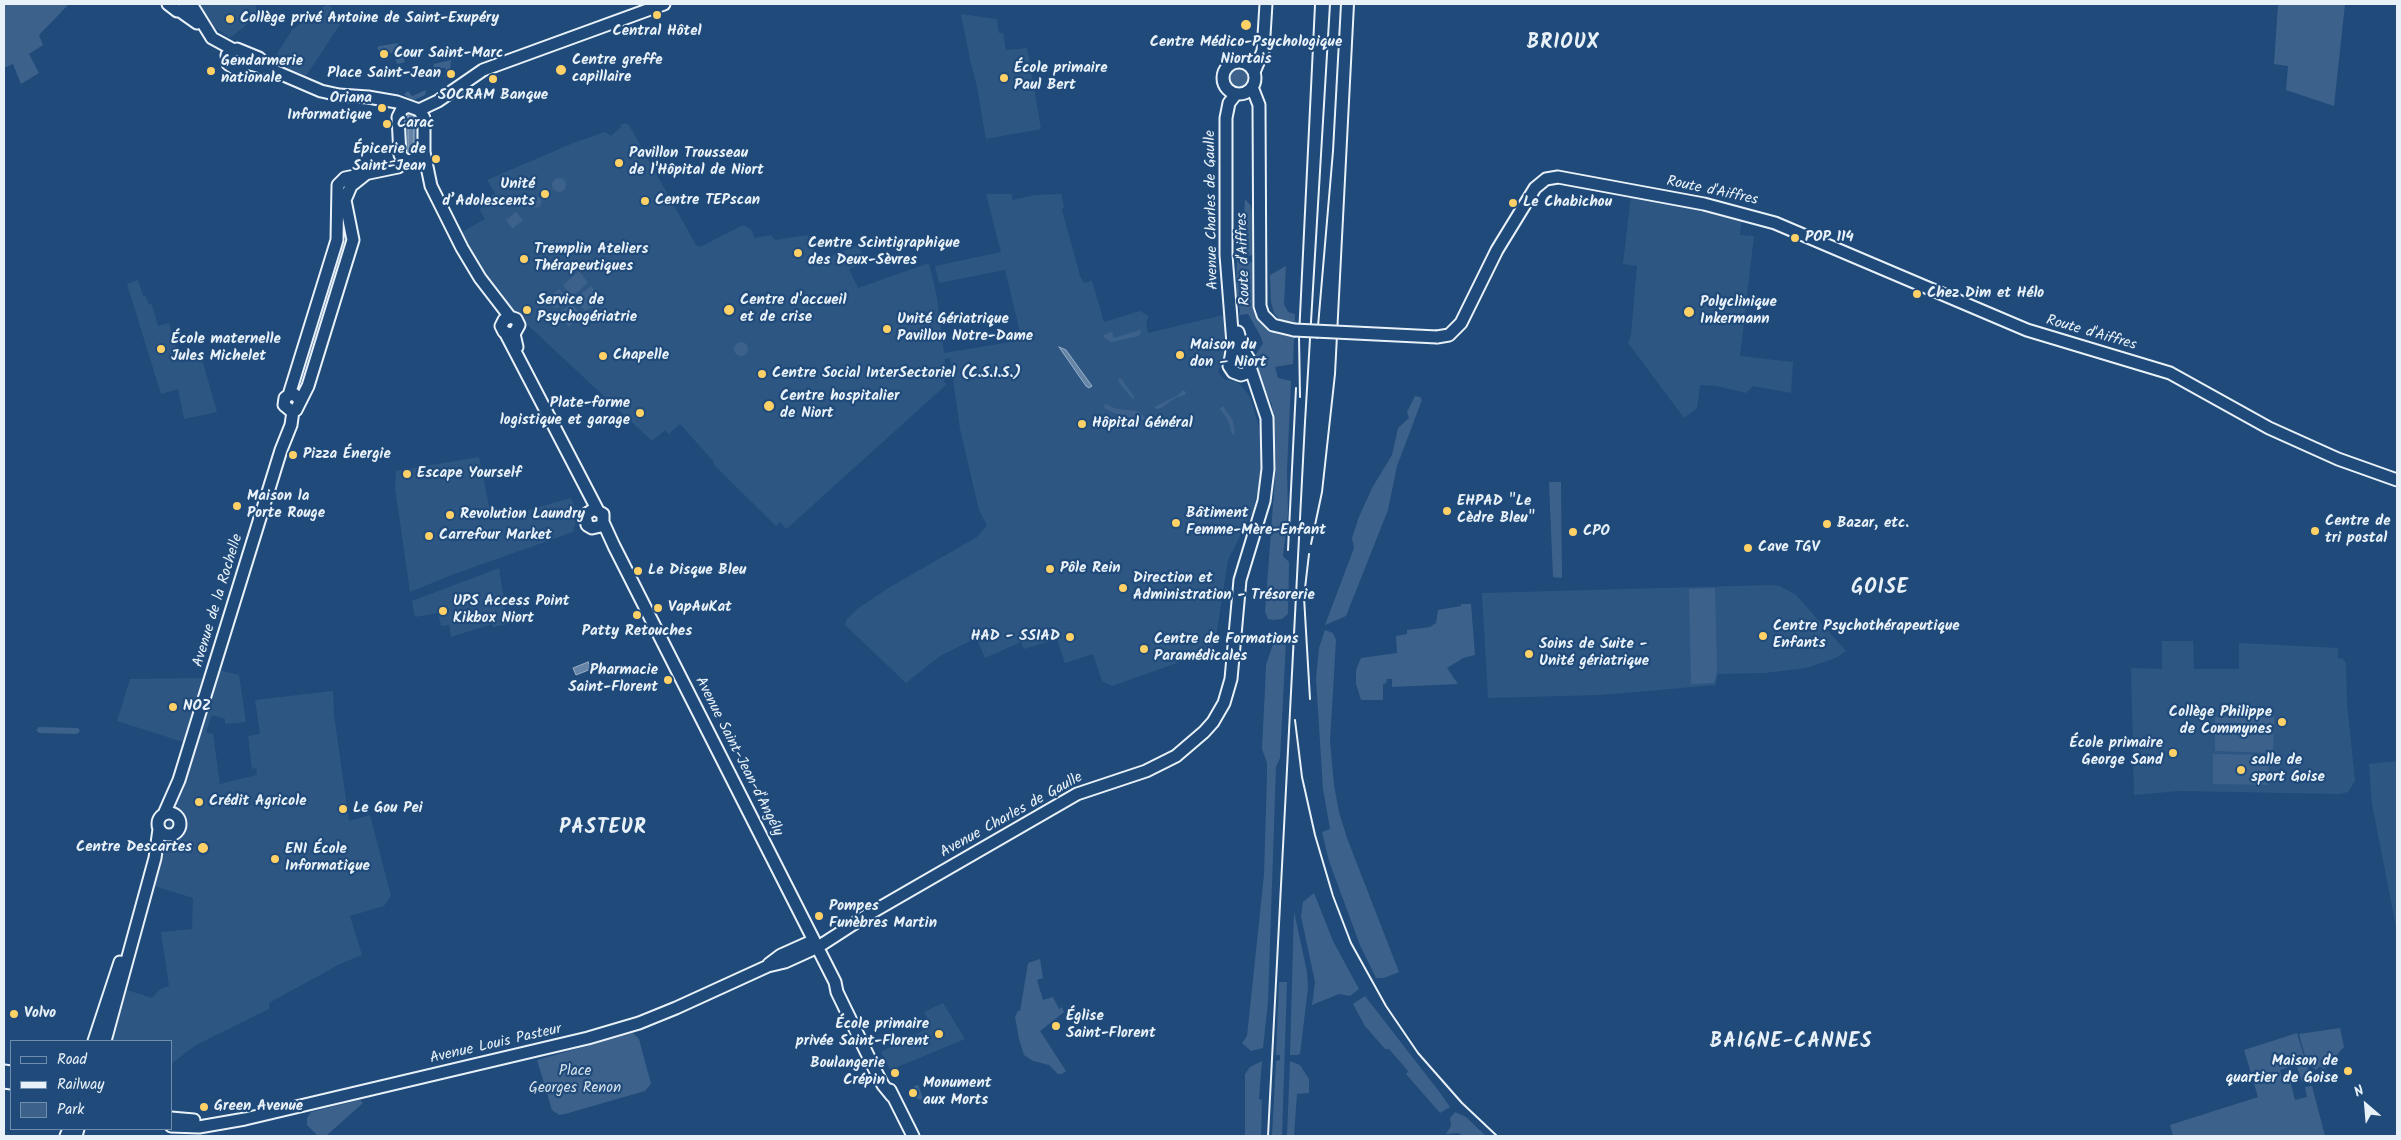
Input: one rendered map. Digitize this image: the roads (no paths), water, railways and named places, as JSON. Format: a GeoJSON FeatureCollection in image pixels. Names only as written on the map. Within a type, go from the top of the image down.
{"type":"FeatureCollection","features":[{"type":"Feature","properties":{"kind":"main road"},"geometry":{"type":"LineString","coordinates":[[168,4],[173,10],[188,15],[214,40],[238,56],[321,91],[357,97],[368,96],[394,107],[408,106],[422,114]]}},
{"type":"Feature","properties":{"kind":"main road"},"geometry":{"type":"LineString","coordinates":[[180,11],[190,4],[204,29]]}},
{"type":"Feature","properties":{"kind":"main road"},"geometry":{"type":"LineString","coordinates":[[366,174],[351,186],[344,200],[353,233],[353,240],[308,386],[299,405],[290,410],[283,402],[289,394],[338,231],[338,185],[345,178],[386,169],[398,168],[412,157],[422,114],[470,78],[489,67],[664,4]]}},
{"type":"Feature","properties":{"kind":"main road"},"geometry":{"type":"LineString","coordinates":[[1239,94],[1252,87],[1255,80],[1254,72],[1263,51],[1266,4]]}},
{"type":"Feature","properties":{"kind":"main road"},"geometry":{"type":"LineString","coordinates":[[1258,114],[1252,101],[1226,89],[1223,82],[1224,73],[1228,66],[1236,62],[1244,63],[1255,59],[1263,51]]}},
{"type":"Feature","properties":{"kind":"main road"},"geometry":{"type":"LineString","coordinates":[[1244,63],[1254,72]]}},
{"type":"Feature","properties":{"kind":"main road","name":"Avenue Charles de Gaulle"},"geometry":{"type":"LineString","coordinates":[[1223,82],[1221,99],[1226,118]]}},
{"type":"Feature","properties":{"kind":"main road","name":"Route d'Aiffres"},"geometry":{"type":"LineString","coordinates":[[1252,87],[1258,101],[1260,306],[1263,315],[1273,325],[1294,330],[1437,337],[1454,332],[1461,323],[1497,250],[1535,188],[1546,178],[1558,177],[1704,204],[1775,223],[2019,328],[2170,373],[2269,428],[2338,459],[2397,480]]}},
{"type":"Feature","properties":{"kind":"main road","name":"Avenue Charles de Gaulle"},"geometry":{"type":"LineString","coordinates":[[1231,358],[1233,344],[1226,255],[1226,118],[1229,103],[1239,94]]}},
{"type":"Feature","properties":{"kind":"main road"},"geometry":{"type":"LineString","coordinates":[[394,107],[412,157],[428,177],[478,283],[507,318],[501,326],[510,334],[525,370],[583,484],[592,511]]}},
{"type":"Feature","properties":{"kind":"main road"},"geometry":{"type":"LineString","coordinates":[[338,231],[353,233]]}},
{"type":"Feature","properties":{"kind":"main road","name":"Avenue Charles de Gaulle"},"geometry":{"type":"LineString","coordinates":[[1230,301],[1240,343],[1246,355]]}},
{"type":"Feature","properties":{"kind":"main road"},"geometry":{"type":"LineString","coordinates":[[1240,353],[1246,355],[1250,361],[1247,373],[1238,375],[1230,370],[1229,363],[1231,358],[1240,353]]}},
{"type":"Feature","properties":{"kind":"main road","name":"Avenue Charles de Gaulle"},"geometry":{"type":"LineString","coordinates":[[816,944],[854,919],[869,914],[1078,794],[1162,764],[1192,744],[1221,710],[1228,693],[1235,651],[1240,580],[1264,501],[1268,451],[1267,418],[1250,367]]}},
{"type":"Feature","properties":{"kind":"main road","name":"Avenue Charles de Gaulle"},"geometry":{"type":"LineString","coordinates":[[1238,375],[1248,385],[1255,398],[1268,451]]}},
{"type":"Feature","properties":{"kind":"main road"},"geometry":{"type":"LineString","coordinates":[[289,394],[297,396],[300,400]]}},
{"type":"Feature","properties":{"kind":"main road","name":"Avenue de la Rochelle"},"geometry":{"type":"LineString","coordinates":[[170,815],[178,780],[287,432],[290,410]]}},
{"type":"Feature","properties":{"kind":"main road"},"geometry":{"type":"LineString","coordinates":[[592,511],[603,514],[600,525],[592,528],[587,525],[584,518],[592,511]]}},
{"type":"Feature","properties":{"kind":"main road","name":"Avenue Saint-Jean-d'Angély"},"geometry":{"type":"LineString","coordinates":[[600,525],[614,546],[836,982],[837,992],[883,1086],[892,1096],[913,1136]]}},
{"type":"Feature","properties":{"kind":"main road"},"geometry":{"type":"LineString","coordinates":[[170,815],[179,823],[178,828],[175,832],[164,832],[158,822],[170,815]]}},
{"type":"Feature","properties":{"kind":"main road"},"geometry":{"type":"LineString","coordinates":[[105,1040],[130,954],[131,940],[164,832]]}},
{"type":"Feature","properties":{"kind":"main road"},"geometry":{"type":"LineString","coordinates":[[94,1040],[123,953],[131,940]]}},
{"type":"Feature","properties":{"kind":"main road","name":"Avenue Louis Pasteur"},"geometry":{"type":"LineString","coordinates":[[172,1126],[199,1127],[319,1102],[601,1034],[659,1015],[768,966],[781,955],[816,944]]}},
{"type":"Feature","properties":{"kind":"main road","name":"Avenue Louis Pasteur"},"geometry":{"type":"LineString","coordinates":[[172,1118],[221,1123]]}},
{"type":"Feature","properties":{"kind":"railway"},"geometry":{"type":"LineString","coordinates":[[1268,1136],[1305,422],[1330,4]]}},
{"type":"Feature","properties":{"kind":"railway"},"geometry":{"type":"LineString","coordinates":[[1317,338],[1333,151],[1341,4]]}},
{"type":"Feature","properties":{"kind":"railway"},"geometry":{"type":"LineString","coordinates":[[1311,544],[1322,492],[1335,374],[1354,4]]}},
{"type":"Feature","properties":{"kind":"railway"},"geometry":{"type":"LineString","coordinates":[[1300,397],[1299,336],[1315,5]]}},
{"type":"Feature","properties":{"kind":"railway"},"geometry":{"type":"LineString","coordinates":[[1288,550],[1296,388]]}},
{"type":"Feature","properties":{"kind":"railway"},"geometry":{"type":"LineString","coordinates":[[1309,554],[1304,597],[1310,699]]}},
{"type":"Feature","properties":{"kind":"railway"},"geometry":{"type":"LineString","coordinates":[[1295,720],[1302,777],[1315,835],[1333,896],[1351,943],[1386,1006],[1418,1053],[1462,1103],[1497,1136]]}},
{"type":"Feature","properties":{"kind":"place","name":"Central Hôtel"},"geometry":{"type":"Point","coordinates":[657,15]}},
{"type":"Feature","properties":{"kind":"place","name":"Collège privé Antoine de Saint-Exupéry"},"geometry":{"type":"Point","coordinates":[230,19]}},
{"type":"Feature","properties":{"kind":"place","name":"Centre Médico-Psychologique Niortais"},"geometry":{"type":"Point","coordinates":[1246,25]}},
{"type":"Feature","properties":{"kind":"place","name":"Cour Saint-Marc"},"geometry":{"type":"Point","coordinates":[384,54]}},
{"type":"Feature","properties":{"kind":"place","name":"Centre greffe capillaire"},"geometry":{"type":"Point","coordinates":[561,70]}},
{"type":"Feature","properties":{"kind":"place","name":"Gendarmerie nationale"},"geometry":{"type":"Point","coordinates":[211,71]}},
{"type":"Feature","properties":{"kind":"place","name":"Place Saint-Jean"},"geometry":{"type":"Point","coordinates":[451,74]}},
{"type":"Feature","properties":{"kind":"place","name":"École primaire Paul Bert"},"geometry":{"type":"Point","coordinates":[1004,78]}},
{"type":"Feature","properties":{"kind":"place","name":"SOCRAM Banque"},"geometry":{"type":"Point","coordinates":[493,79]}},
{"type":"Feature","properties":{"kind":"place","name":"Oriana Informatique"},"geometry":{"type":"Point","coordinates":[382,108]}},
{"type":"Feature","properties":{"kind":"place","name":"Carac"},"geometry":{"type":"Point","coordinates":[387,124]}},
{"type":"Feature","properties":{"kind":"place","name":"Épicerie de Saint-Jean"},"geometry":{"type":"Point","coordinates":[436,159]}},
{"type":"Feature","properties":{"kind":"place","name":"Pavillon Trousseau de l'Hôpital de Niort"},"geometry":{"type":"Point","coordinates":[619,163]}},
{"type":"Feature","properties":{"kind":"place","name":"Unité d’Adolescents"},"geometry":{"type":"Point","coordinates":[545,194]}},
{"type":"Feature","properties":{"kind":"place","name":"Centre TEPscan"},"geometry":{"type":"Point","coordinates":[645,201]}},
{"type":"Feature","properties":{"kind":"place","name":"Le Chabichou"},"geometry":{"type":"Point","coordinates":[1513,203]}},
{"type":"Feature","properties":{"kind":"place","name":"POP 114"},"geometry":{"type":"Point","coordinates":[1795,238]}},
{"type":"Feature","properties":{"kind":"place","name":"Centre Scintigraphique des Deux-Sèvres"},"geometry":{"type":"Point","coordinates":[798,253]}},
{"type":"Feature","properties":{"kind":"place","name":"Tremplin Ateliers Thérapeutiques"},"geometry":{"type":"Point","coordinates":[524,259]}},
{"type":"Feature","properties":{"kind":"place","name":"Chez Dim et Hélo"},"geometry":{"type":"Point","coordinates":[1917,294]}},
{"type":"Feature","properties":{"kind":"place","name":"Service de Psychogériatrie"},"geometry":{"type":"Point","coordinates":[527,310]}},
{"type":"Feature","properties":{"kind":"place","name":"Centre d'accueil et de crise"},"geometry":{"type":"Point","coordinates":[729,310]}},
{"type":"Feature","properties":{"kind":"place","name":"Polyclinique Inkermann"},"geometry":{"type":"Point","coordinates":[1689,312]}},
{"type":"Feature","properties":{"kind":"place","name":"Unité Gériatrique Pavillon Notre-Dame"},"geometry":{"type":"Point","coordinates":[887,329]}},
{"type":"Feature","properties":{"kind":"place","name":"École maternelle Jules Michelet"},"geometry":{"type":"Point","coordinates":[161,349]}},
{"type":"Feature","properties":{"kind":"place","name":"Maison du don – Niort"},"geometry":{"type":"Point","coordinates":[1180,355]}},
{"type":"Feature","properties":{"kind":"place","name":"Chapelle"},"geometry":{"type":"Point","coordinates":[603,356]}},
{"type":"Feature","properties":{"kind":"place","name":"Centre Social InterSectoriel (C.S.I.S.)"},"geometry":{"type":"Point","coordinates":[762,374]}},
{"type":"Feature","properties":{"kind":"place","name":"Centre hospitalier de Niort"},"geometry":{"type":"Point","coordinates":[769,406]}},
{"type":"Feature","properties":{"kind":"place","name":"Plate-forme logistique et garage"},"geometry":{"type":"Point","coordinates":[640,413]}},
{"type":"Feature","properties":{"kind":"place","name":"Hôpital Général"},"geometry":{"type":"Point","coordinates":[1082,424]}},
{"type":"Feature","properties":{"kind":"place","name":"Pizza Énergie"},"geometry":{"type":"Point","coordinates":[293,455]}},
{"type":"Feature","properties":{"kind":"place","name":"Escape Yourself"},"geometry":{"type":"Point","coordinates":[407,474]}},
{"type":"Feature","properties":{"kind":"place","name":"Maison la Porte Rouge"},"geometry":{"type":"Point","coordinates":[237,506]}},
{"type":"Feature","properties":{"kind":"place","name":"EHPAD \"Le Cèdre Bleu\""},"geometry":{"type":"Point","coordinates":[1447,511]}},
{"type":"Feature","properties":{"kind":"place","name":"Revolution Laundry"},"geometry":{"type":"Point","coordinates":[450,515]}},
{"type":"Feature","properties":{"kind":"place","name":"Bâtiment Femme-Mère-Enfant"},"geometry":{"type":"Point","coordinates":[1176,523]}},
{"type":"Feature","properties":{"kind":"place","name":"Bazar, etc."},"geometry":{"type":"Point","coordinates":[1827,524]}},
{"type":"Feature","properties":{"kind":"place","name":"Centre de tri postal"},"geometry":{"type":"Point","coordinates":[2315,531]}},
{"type":"Feature","properties":{"kind":"place","name":"CPO"},"geometry":{"type":"Point","coordinates":[1573,532]}},
{"type":"Feature","properties":{"kind":"place","name":"Carrefour Market"},"geometry":{"type":"Point","coordinates":[429,536]}},
{"type":"Feature","properties":{"kind":"place","name":"Cave TGV"},"geometry":{"type":"Point","coordinates":[1748,548]}},
{"type":"Feature","properties":{"kind":"place","name":"Pôle Rein"},"geometry":{"type":"Point","coordinates":[1050,569]}},
{"type":"Feature","properties":{"kind":"place","name":"Le Disque Bleu"},"geometry":{"type":"Point","coordinates":[638,571]}},
{"type":"Feature","properties":{"kind":"place","name":"Direction et Administration - Trésorerie"},"geometry":{"type":"Point","coordinates":[1123,588]}},
{"type":"Feature","properties":{"kind":"place","name":"VapAuKat"},"geometry":{"type":"Point","coordinates":[658,608]}},
{"type":"Feature","properties":{"kind":"place","name":"UPS Access Point Kikbox Niort"},"geometry":{"type":"Point","coordinates":[443,611]}},
{"type":"Feature","properties":{"kind":"place","name":"Patty Retouches"},"geometry":{"type":"Point","coordinates":[637,615]}},
{"type":"Feature","properties":{"kind":"place","name":"Centre Psychothérapeutique Enfants"},"geometry":{"type":"Point","coordinates":[1763,636]}},
{"type":"Feature","properties":{"kind":"place","name":"HAD - SSIAD"},"geometry":{"type":"Point","coordinates":[1070,637]}},
{"type":"Feature","properties":{"kind":"place","name":"Centre de Formations Paramédicales"},"geometry":{"type":"Point","coordinates":[1144,649]}},
{"type":"Feature","properties":{"kind":"place","name":"Soins de Suite - Unité gériatrique"},"geometry":{"type":"Point","coordinates":[1529,654]}},
{"type":"Feature","properties":{"kind":"place","name":"Pharmacie Saint-Florent"},"geometry":{"type":"Point","coordinates":[668,680]}},
{"type":"Feature","properties":{"kind":"place","name":"NOZ"},"geometry":{"type":"Point","coordinates":[173,707]}},
{"type":"Feature","properties":{"kind":"place","name":"Collège Philippe de Commynes"},"geometry":{"type":"Point","coordinates":[2282,722]}},
{"type":"Feature","properties":{"kind":"place","name":"École primaire George Sand"},"geometry":{"type":"Point","coordinates":[2173,753]}},
{"type":"Feature","properties":{"kind":"place","name":"salle de sport Goise"},"geometry":{"type":"Point","coordinates":[2241,770]}},
{"type":"Feature","properties":{"kind":"place","name":"Crédit Agricole"},"geometry":{"type":"Point","coordinates":[199,802]}},
{"type":"Feature","properties":{"kind":"place","name":"Le Gou Pei"},"geometry":{"type":"Point","coordinates":[343,809]}},
{"type":"Feature","properties":{"kind":"place","name":"Centre Descartes"},"geometry":{"type":"Point","coordinates":[203,848]}},
{"type":"Feature","properties":{"kind":"place","name":"ENI École Informatique"},"geometry":{"type":"Point","coordinates":[275,859]}},
{"type":"Feature","properties":{"kind":"place","name":"Pompes Funèbres Martin"},"geometry":{"type":"Point","coordinates":[819,916]}},
{"type":"Feature","properties":{"kind":"place","name":"Volvo"},"geometry":{"type":"Point","coordinates":[14,1014]}},
{"type":"Feature","properties":{"kind":"place","name":"Église Saint-Florent"},"geometry":{"type":"Point","coordinates":[1056,1026]}},
{"type":"Feature","properties":{"kind":"place","name":"École primaire privée Saint-Florent"},"geometry":{"type":"Point","coordinates":[939,1034]}},
{"type":"Feature","properties":{"kind":"place","name":"Maison de quartier de Goise"},"geometry":{"type":"Point","coordinates":[2348,1071]}},
{"type":"Feature","properties":{"kind":"place","name":"Boulangerie Crépin"},"geometry":{"type":"Point","coordinates":[895,1073]}},
{"type":"Feature","properties":{"kind":"place","name":"Monument aux Morts"},"geometry":{"type":"Point","coordinates":[913,1093]}},
{"type":"Feature","properties":{"kind":"place","name":"Green Avenue"},"geometry":{"type":"Point","coordinates":[204,1107]}},
{"type":"Feature","properties":{"kind":"district","name":"BRIOUX"},"geometry":{"type":"Point","coordinates":[1563,45]}},
{"type":"Feature","properties":{"kind":"district","name":"GOISE"},"geometry":{"type":"Point","coordinates":[1880,590]}},
{"type":"Feature","properties":{"kind":"district","name":"PASTEUR"},"geometry":{"type":"Point","coordinates":[603,830]}},
{"type":"Feature","properties":{"kind":"district","name":"BAIGNE-CANNES"},"geometry":{"type":"Point","coordinates":[1791,1044]}},
{"type":"Feature","properties":{"kind":"park label","name":"Place Georges Renon"},"geometry":{"type":"Point","coordinates":[575,1080]}}]}
